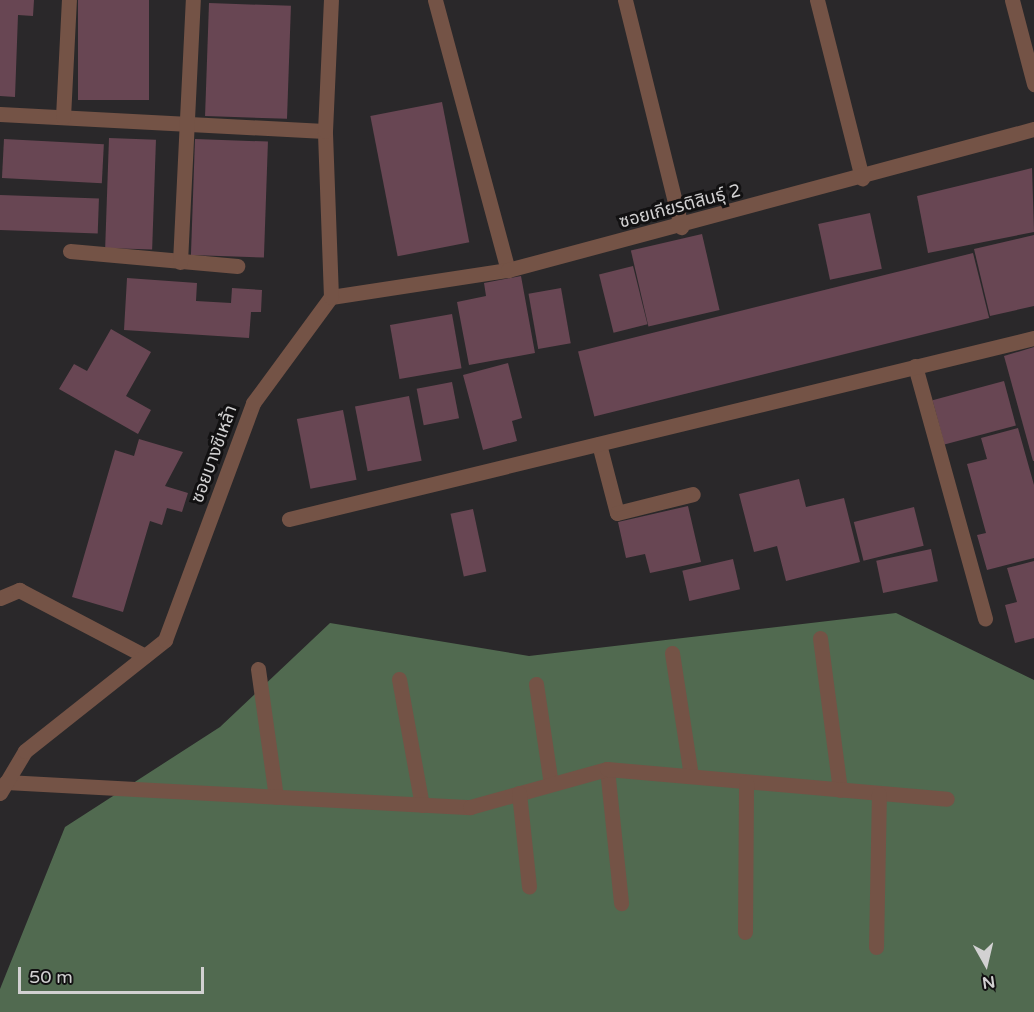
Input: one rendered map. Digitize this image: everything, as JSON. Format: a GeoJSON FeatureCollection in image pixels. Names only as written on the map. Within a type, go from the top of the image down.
{"type":"FeatureCollection","features":[{"type":"Feature","properties":{"kind":"street"},"geometry":{"type":"LineString","coordinates":[[63,117],[69,0]]}},
{"type":"Feature","properties":{"kind":"street"},"geometry":{"type":"LineString","coordinates":[[180,262],[194,0]]}},
{"type":"Feature","properties":{"kind":"street"},"geometry":{"type":"LineString","coordinates":[[331,0],[325,131],[331,297]]}},
{"type":"Feature","properties":{"kind":"street"},"geometry":{"type":"LineString","coordinates":[[435,0],[508,270]]}},
{"type":"Feature","properties":{"kind":"street"},"geometry":{"type":"LineString","coordinates":[[625,0],[681,226]]}},
{"type":"Feature","properties":{"kind":"street"},"geometry":{"type":"LineString","coordinates":[[817,0],[862,178]]}},
{"type":"Feature","properties":{"kind":"street"},"geometry":{"type":"LineString","coordinates":[[1012,0],[1034,84]]}},
{"type":"Feature","properties":{"kind":"street"},"geometry":{"type":"LineString","coordinates":[[0,114],[325,131]]}},
{"type":"Feature","properties":{"kind":"street","name":"ซอยเกียรติสินธุ์ 2"},"geometry":{"type":"LineString","coordinates":[[331,297],[508,270],[862,178],[1034,129]]}},
{"type":"Feature","properties":{"kind":"street"},"geometry":{"type":"LineString","coordinates":[[70,251],[237,266]]}},
{"type":"Feature","properties":{"kind":"street","name":"ซอยบางซีเหล้า"},"geometry":{"type":"LineString","coordinates":[[3,787],[25,751],[165,640],[254,403],[331,297]]}},
{"type":"Feature","properties":{"kind":"street"},"geometry":{"type":"LineString","coordinates":[[289,519],[1034,338]]}},
{"type":"Feature","properties":{"kind":"street"},"geometry":{"type":"LineString","coordinates":[[915,366],[985,618]]}},
{"type":"Feature","properties":{"kind":"street"},"geometry":{"type":"LineString","coordinates":[[599,444],[617,513],[693,494]]}},
{"type":"Feature","properties":{"kind":"street"},"geometry":{"type":"LineString","coordinates":[[0,598],[19,590],[145,656]]}},
{"type":"Feature","properties":{"kind":"street"},"geometry":{"type":"LineString","coordinates":[[820,638],[840,790]]}},
{"type":"Feature","properties":{"kind":"street"},"geometry":{"type":"LineString","coordinates":[[672,653],[691,776]]}},
{"type":"Feature","properties":{"kind":"street"},"geometry":{"type":"LineString","coordinates":[[258,669],[276,797]]}},
{"type":"Feature","properties":{"kind":"street"},"geometry":{"type":"LineString","coordinates":[[399,679],[422,805]]}},
{"type":"Feature","properties":{"kind":"street"},"geometry":{"type":"LineString","coordinates":[[536,684],[551,784]]}},
{"type":"Feature","properties":{"kind":"street"},"geometry":{"type":"LineString","coordinates":[[607,769],[621,903]]}},
{"type":"Feature","properties":{"kind":"street"},"geometry":{"type":"LineString","coordinates":[[3,787],[470,807],[607,769],[947,799]]}},
{"type":"Feature","properties":{"kind":"street"},"geometry":{"type":"LineString","coordinates":[[745,932],[746,782]]}},
{"type":"Feature","properties":{"kind":"street"},"geometry":{"type":"LineString","coordinates":[[519,793],[530,886]]}},
{"type":"Feature","properties":{"kind":"street"},"geometry":{"type":"LineString","coordinates":[[876,947],[879,794]]}},
{"type":"Feature","properties":{"kind":"green space"},"geometry":{"type":"Polygon","coordinates":[[[896,613],[1034,680],[1034,1012],[0,1012],[0,989],[65,827],[220,727],[330,623],[529,656],[896,613]]]}},
{"type":"Feature","properties":{"kind":"building"},"geometry":{"type":"Polygon","coordinates":[[[0,0],[34,0],[33,16],[18,15],[15,97],[0,96],[0,0]]]}},
{"type":"Feature","properties":{"kind":"building"},"geometry":{"type":"Polygon","coordinates":[[[78,0],[149,0],[149,100],[78,100],[78,0]]]}},
{"type":"Feature","properties":{"kind":"building"},"geometry":{"type":"Polygon","coordinates":[[[209,3],[291,6],[287,119],[205,116],[209,3]]]}},
{"type":"Feature","properties":{"kind":"building"},"geometry":{"type":"Polygon","coordinates":[[[442,102],[469,242],[398,256],[370,116],[442,102]]]}},
{"type":"Feature","properties":{"kind":"building"},"geometry":{"type":"Polygon","coordinates":[[[109,138],[156,140],[152,250],[105,248],[109,138]]]}},
{"type":"Feature","properties":{"kind":"building"},"geometry":{"type":"Polygon","coordinates":[[[4,139],[104,144],[102,183],[2,178],[4,139]]]}},
{"type":"Feature","properties":{"kind":"building"},"geometry":{"type":"Polygon","coordinates":[[[195,139],[268,142],[264,257],[191,255],[195,139]]]}},
{"type":"Feature","properties":{"kind":"building"},"geometry":{"type":"Polygon","coordinates":[[[1032,168],[1034,232],[928,253],[917,196],[1032,168]]]}},
{"type":"Feature","properties":{"kind":"building"},"geometry":{"type":"Polygon","coordinates":[[[0,195],[99,198],[98,233],[0,230],[0,195]]]}},
{"type":"Feature","properties":{"kind":"building"},"geometry":{"type":"Polygon","coordinates":[[[870,213],[882,269],[830,280],[818,224],[870,213]]]}},
{"type":"Feature","properties":{"kind":"building"},"geometry":{"type":"Polygon","coordinates":[[[702,234],[720,310],[648,326],[631,250],[702,234]]]}},
{"type":"Feature","properties":{"kind":"building"},"geometry":{"type":"Polygon","coordinates":[[[1034,235],[1034,306],[990,316],[974,249],[1034,235]]]}},
{"type":"Feature","properties":{"kind":"building"},"geometry":{"type":"Polygon","coordinates":[[[973,253],[989,318],[594,416],[578,351],[973,253]]]}},
{"type":"Feature","properties":{"kind":"building"},"geometry":{"type":"Polygon","coordinates":[[[633,266],[648,324],[614,333],[599,274],[633,266]]]}},
{"type":"Feature","properties":{"kind":"building"},"geometry":{"type":"Polygon","coordinates":[[[521,276],[535,353],[469,365],[457,302],[486,296],[484,283],[521,276]]]}},
{"type":"Feature","properties":{"kind":"building"},"geometry":{"type":"Polygon","coordinates":[[[127,278],[197,283],[196,301],[231,303],[232,288],[262,290],[261,312],[251,312],[249,338],[124,330],[127,278]]]}},
{"type":"Feature","properties":{"kind":"building"},"geometry":{"type":"Polygon","coordinates":[[[561,288],[571,343],[538,349],[529,294],[561,288]]]}},
{"type":"Feature","properties":{"kind":"building"},"geometry":{"type":"Polygon","coordinates":[[[452,314],[462,368],[400,379],[390,325],[452,314]]]}},
{"type":"Feature","properties":{"kind":"building"},"geometry":{"type":"Polygon","coordinates":[[[111,329],[151,352],[126,396],[151,410],[138,434],[59,389],[74,364],[87,371],[111,329]]]}},
{"type":"Feature","properties":{"kind":"building"},"geometry":{"type":"Polygon","coordinates":[[[1034,347],[1034,461],[1033,461],[1004,356],[1034,347]]]}},
{"type":"Feature","properties":{"kind":"building"},"geometry":{"type":"Polygon","coordinates":[[[508,363],[522,418],[512,421],[517,441],[483,450],[463,375],[508,363]]]}},
{"type":"Feature","properties":{"kind":"building"},"geometry":{"type":"Polygon","coordinates":[[[1004,381],[1016,425],[944,445],[933,400],[1004,381]]]}},
{"type":"Feature","properties":{"kind":"building"},"geometry":{"type":"Polygon","coordinates":[[[452,382],[459,418],[424,425],[417,389],[452,382]]]}},
{"type":"Feature","properties":{"kind":"building"},"geometry":{"type":"Polygon","coordinates":[[[409,396],[422,461],[368,471],[355,406],[409,396]]]}},
{"type":"Feature","properties":{"kind":"building"},"geometry":{"type":"Polygon","coordinates":[[[343,410],[357,480],[310,489],[297,419],[343,410]]]}},
{"type":"Feature","properties":{"kind":"building"},"geometry":{"type":"Polygon","coordinates":[[[1018,428],[1034,485],[1034,558],[987,570],[977,535],[986,533],[967,464],[987,459],[981,438],[1018,428]]]}},
{"type":"Feature","properties":{"kind":"building"},"geometry":{"type":"Polygon","coordinates":[[[139,439],[183,452],[165,486],[188,493],[182,512],[167,508],[162,525],[150,521],[123,612],[72,597],[115,450],[134,456],[139,439]]]}},
{"type":"Feature","properties":{"kind":"building"},"geometry":{"type":"Polygon","coordinates":[[[799,479],[806,507],[844,498],[860,562],[786,581],[777,546],[754,552],[739,494],[799,479]]]}},
{"type":"Feature","properties":{"kind":"building"},"geometry":{"type":"Polygon","coordinates":[[[688,506],[701,562],[650,573],[645,554],[626,558],[618,522],[688,506]]]}},
{"type":"Feature","properties":{"kind":"building"},"geometry":{"type":"Polygon","coordinates":[[[914,507],[924,546],[864,561],[854,522],[914,507]]]}},
{"type":"Feature","properties":{"kind":"building"},"geometry":{"type":"Polygon","coordinates":[[[473,509],[486,572],[464,576],[451,514],[473,509]]]}},
{"type":"Feature","properties":{"kind":"building"},"geometry":{"type":"Polygon","coordinates":[[[931,549],[938,581],[883,593],[876,561],[931,549]]]}},
{"type":"Feature","properties":{"kind":"building"},"geometry":{"type":"Polygon","coordinates":[[[733,559],[740,589],[689,601],[682,571],[733,559]]]}},
{"type":"Feature","properties":{"kind":"building"},"geometry":{"type":"Polygon","coordinates":[[[1034,561],[1034,638],[1015,643],[1005,605],[1017,602],[1007,568],[1034,561]]]}}]}
